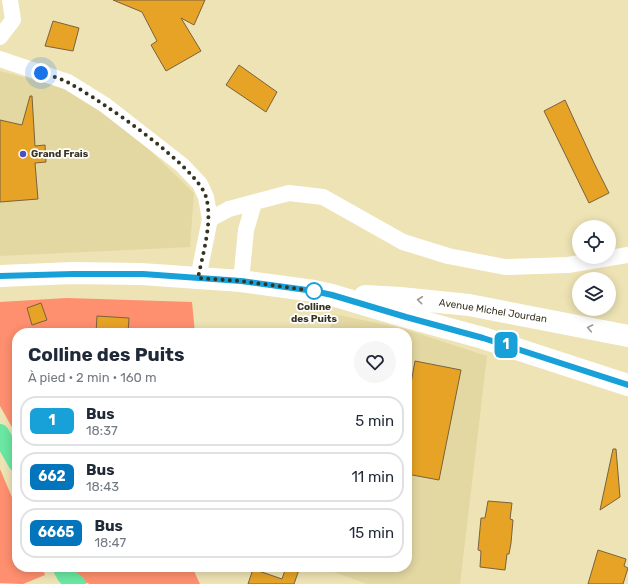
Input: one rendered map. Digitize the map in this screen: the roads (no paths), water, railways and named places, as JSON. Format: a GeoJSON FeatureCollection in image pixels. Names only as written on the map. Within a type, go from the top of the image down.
{"type":"FeatureCollection","features":[{"type":"Feature","properties":{"kind":"main road"},"geometry":{"type":"LineString","coordinates":[[0,276],[103,273],[241,281],[284,286],[332,295],[483,338],[628,385]]}},
{"type":"Feature","properties":{"kind":"main road","name":"Avenue Michel Jourdan"},"geometry":{"type":"LineString","coordinates":[[332,295],[400,298],[469,305],[628,336]]}},
{"type":"Feature","properties":{"kind":"street"},"geometry":{"type":"LineString","coordinates":[[0,37],[14,20],[10,0]]}},
{"type":"Feature","properties":{"kind":"street"},"geometry":{"type":"LineString","coordinates":[[0,60],[68,82],[105,105],[182,165],[200,184],[206,196],[210,219],[198,278]]}},
{"type":"Feature","properties":{"kind":"street"},"geometry":{"type":"LineString","coordinates":[[210,219],[229,209],[289,193],[323,197],[402,242],[448,256],[505,267],[568,265],[628,255]]}},
{"type":"Feature","properties":{"kind":"street"},"geometry":{"type":"LineString","coordinates":[[241,281],[246,230],[254,203]]}},
{"type":"Feature","properties":{"kind":"waterway"},"geometry":{"type":"LineString","coordinates":[[0,433],[12,454]]}},
{"type":"Feature","properties":{"kind":"waterway"},"geometry":{"type":"LineString","coordinates":[[64,572],[66,576],[77,584]]}},
{"type":"Feature","properties":{"kind":"place","name":"Grand Frais"},"geometry":{"type":"Point","coordinates":[23,154]}},
{"type":"Feature","properties":{"kind":"place","name":"Colline des Puits"},"geometry":{"type":"Point","coordinates":[314,291]}}]}
